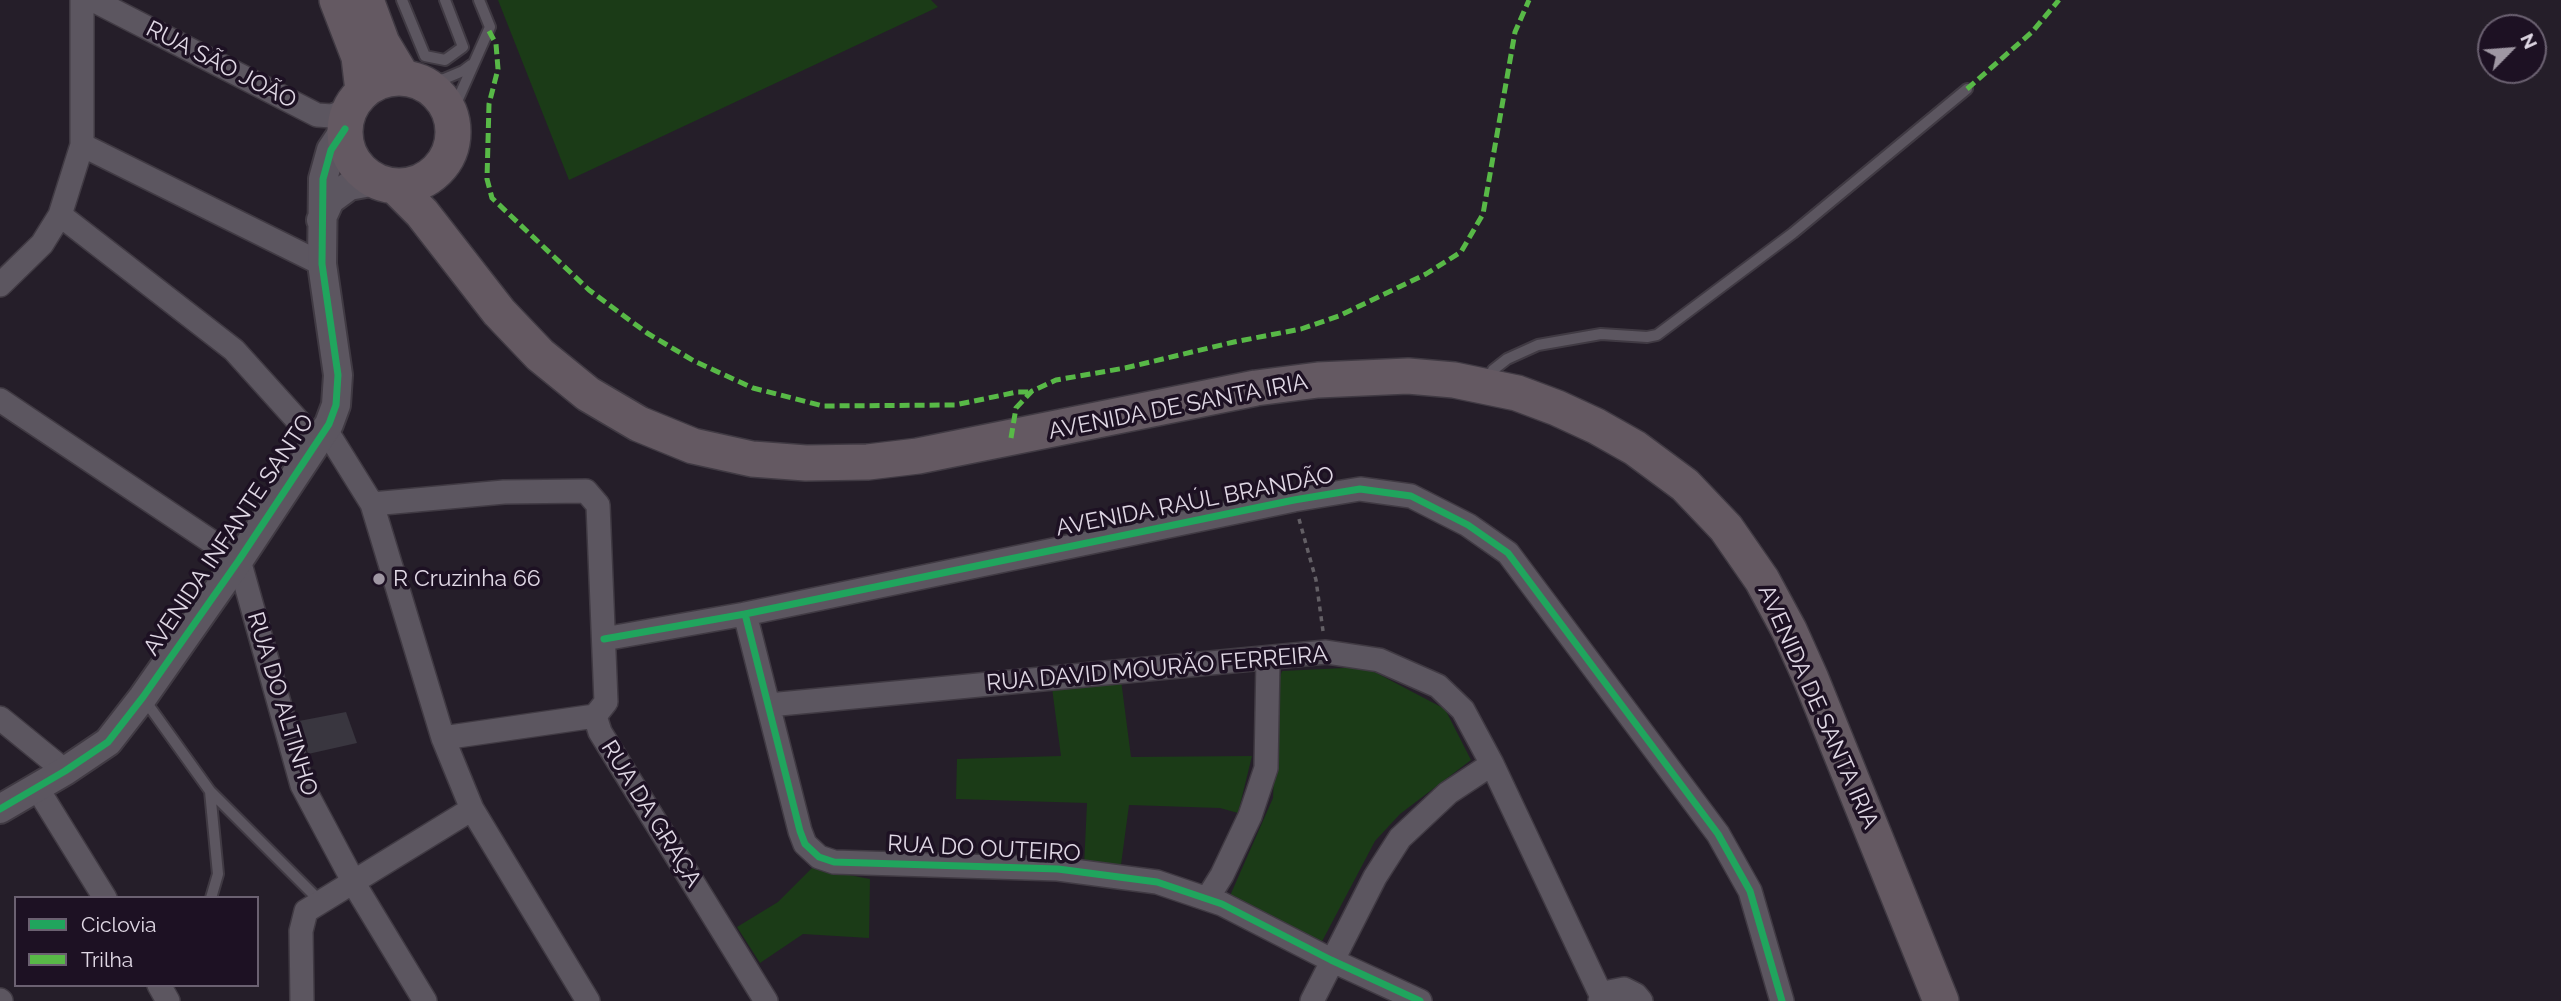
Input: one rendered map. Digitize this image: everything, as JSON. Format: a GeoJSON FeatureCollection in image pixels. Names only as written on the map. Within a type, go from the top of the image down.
{"type":"FeatureCollection","features":[{"type":"Feature","properties":{"kind":"main road"},"geometry":{"type":"LineString","coordinates":[[337,0],[359,57],[348,150],[359,168],[386,184],[417,184],[436,173],[448,156],[454,136],[451,115],[440,96],[413,81],[382,43],[366,0]]}},
{"type":"Feature","properties":{"kind":"main road"},"geometry":{"type":"LineString","coordinates":[[353,109],[382,81],[413,81]]}},
{"type":"Feature","properties":{"kind":"main road","name":"AVENIDA DE SANTA IRIA"},"geometry":{"type":"LineString","coordinates":[[436,173],[440,206],[450,237],[468,272]]}},
{"type":"Feature","properties":{"kind":"main road","name":"AVENIDA DE SANTA IRIA"},"geometry":{"type":"LineString","coordinates":[[386,184],[422,213],[499,312],[540,355],[588,394],[639,424],[682,442],[752,459],[831,463],[918,456],[1256,388],[1318,380],[1408,376],[1454,380],[1517,393],[1596,426],[1635,448],[1685,485],[1726,528],[1762,580],[1789,630],[1839,747],[1941,1001]]}},
{"type":"Feature","properties":{"kind":"street"},"geometry":{"type":"LineString","coordinates":[[0,285],[41,244],[60,215],[82,145],[82,0]]}},
{"type":"Feature","properties":{"kind":"street","name":"RUA SÃO JOÃO"},"geometry":{"type":"LineString","coordinates":[[93,0],[317,115],[332,116],[353,109]]}},
{"type":"Feature","properties":{"kind":"street","name":"AVENIDA INFANTE SANTO"},"geometry":{"type":"LineString","coordinates":[[0,809],[65,771],[108,741],[239,560],[322,436],[336,405],[338,375],[322,264],[323,179],[331,150],[353,109]]}},
{"type":"Feature","properties":{"kind":"street"},"geometry":{"type":"LineString","coordinates":[[82,145],[322,264]]}},
{"type":"Feature","properties":{"kind":"street"},"geometry":{"type":"LineString","coordinates":[[321,220],[330,200],[349,186],[386,184]]}},
{"type":"Feature","properties":{"kind":"street"},"geometry":{"type":"LineString","coordinates":[[60,215],[234,350],[322,436],[372,504],[443,738],[472,809],[588,1001]]}},
{"type":"Feature","properties":{"kind":"street"},"geometry":{"type":"LineString","coordinates":[[0,400],[239,560]]}},
{"type":"Feature","properties":{"kind":"street","name":"AVENIDA RAÚL BRANDÃO"},"geometry":{"type":"LineString","coordinates":[[604,639],[745,614],[1294,500],[1360,489],[1411,496],[1468,525],[1508,553],[1718,834],[1750,891],[1782,1001]]}},
{"type":"Feature","properties":{"kind":"street","name":"RUA DA GRAÇA"},"geometry":{"type":"LineString","coordinates":[[372,504],[504,492],[586,491],[597,505],[606,702],[595,716],[600,732],[766,1001]]}},
{"type":"Feature","properties":{"kind":"street","name":"RUA DO ALTINHO"},"geometry":{"type":"LineString","coordinates":[[239,560],[302,785],[354,882],[425,1001]]}},
{"type":"Feature","properties":{"kind":"street","name":"RUA DO OUTEIRO"},"geometry":{"type":"LineString","coordinates":[[745,614],[800,831],[805,844],[820,857],[834,862],[1058,869],[1157,882],[1222,904],[1331,960],[1420,1001]]}},
{"type":"Feature","properties":{"kind":"street","name":"RUA DAVID MOURÃO FERREIRA"},"geometry":{"type":"LineString","coordinates":[[769,705],[1326,652],[1379,660],[1438,686],[1463,710],[1492,764],[1601,999]]}},
{"type":"Feature","properties":{"kind":"street"},"geometry":{"type":"LineString","coordinates":[[1207,899],[1222,875],[1250,816],[1266,768],[1268,659]]}},
{"type":"Feature","properties":{"kind":"street"},"geometry":{"type":"LineString","coordinates":[[443,738],[595,716]]}},
{"type":"Feature","properties":{"kind":"street"},"geometry":{"type":"LineString","coordinates":[[0,718],[65,771]]}},
{"type":"Feature","properties":{"kind":"street"},"geometry":{"type":"LineString","coordinates":[[1312,1001],[1375,877],[1401,838],[1448,793],[1492,764]]}},
{"type":"Feature","properties":{"kind":"street"},"geometry":{"type":"LineString","coordinates":[[37,788],[104,896]]}},
{"type":"Feature","properties":{"kind":"street"},"geometry":{"type":"LineString","coordinates":[[302,1001],[301,931],[306,911],[472,809]]}},
{"type":"Feature","properties":{"kind":"street"},"geometry":{"type":"LineString","coordinates":[[1601,999],[1609,992],[1623,989],[1636,995],[1641,1001]]}},
{"type":"Feature","properties":{"kind":"lane"},"geometry":{"type":"LineString","coordinates":[[401,0],[425,56],[445,60],[463,47],[445,0]]}},
{"type":"Feature","properties":{"kind":"lane"},"geometry":{"type":"LineString","coordinates":[[451,115],[490,27],[479,0]]}},
{"type":"Feature","properties":{"kind":"lane"},"geometry":{"type":"LineString","coordinates":[[413,81],[444,79],[463,71],[478,58]]}},
{"type":"Feature","properties":{"kind":"lane"},"geometry":{"type":"LineString","coordinates":[[1487,387],[1493,370],[1507,359],[1538,345],[1601,334],[1647,337],[1657,335],[1793,233],[1966,89]]}},
{"type":"Feature","properties":{"kind":"lane"},"geometry":{"type":"LineString","coordinates":[[142,697],[210,791],[273,857],[321,902]]}},
{"type":"Feature","properties":{"kind":"lane"},"geometry":{"type":"LineString","coordinates":[[210,791],[218,874],[212,896]]}},
{"type":"Feature","properties":{"kind":"path"},"geometry":{"type":"LineString","coordinates":[[1294,500],[1316,580],[1326,652]]}},
{"type":"Feature","properties":{"kind":"green space"},"geometry":{"type":"Polygon","coordinates":[[[498,0],[931,0],[938,7],[569,180],[498,0]]]}},
{"type":"Feature","properties":{"kind":"green space"},"geometry":{"type":"Polygon","coordinates":[[[1365,667],[1445,709],[1471,760],[1400,814],[1375,841],[1318,949],[1229,898],[1273,798],[1278,683],[1282,671],[1365,667]]]}},
{"type":"Feature","properties":{"kind":"green space"},"geometry":{"type":"Polygon","coordinates":[[[1121,680],[1131,757],[1252,756],[1238,813],[1220,808],[1129,805],[1120,872],[1084,867],[1087,803],[956,799],[957,759],[1061,756],[1052,688],[1121,680]]]}},
{"type":"Feature","properties":{"kind":"green space"},"geometry":{"type":"Polygon","coordinates":[[[812,868],[870,879],[869,938],[803,934],[760,963],[737,927],[778,902],[812,868]]]}},
{"type":"Feature","properties":{"kind":"building"},"geometry":{"type":"Polygon","coordinates":[[[346,712],[357,743],[308,754],[299,721],[346,712]]]}},
{"type":"Feature","properties":{"kind":"marked path"},"geometry":{"type":"LineString","coordinates":[[1011,438],[1016,408],[1032,391],[1056,380],[1125,368],[1301,329],[1339,316],[1426,274],[1461,252],[1483,214],[1515,32],[1529,0]]}},
{"type":"Feature","properties":{"kind":"marked path"},"geometry":{"type":"LineString","coordinates":[[1967,89],[2032,32],[2059,0]]}},
{"type":"Feature","properties":{"kind":"marked path"},"geometry":{"type":"LineString","coordinates":[[489,31],[496,44],[498,69],[489,104],[487,179],[492,198],[589,290],[647,333],[694,361],[753,388],[823,406],[955,405],[1017,392],[1031,392]]}},
{"type":"Feature","properties":{"kind":"cycle path"},"geometry":{"type":"LineString","coordinates":[[0,809],[108,742],[143,697],[239,560],[329,424],[336,405],[338,375],[322,264],[323,179],[331,150],[345,129]]}},
{"type":"Feature","properties":{"kind":"cycle path"},"geometry":{"type":"LineString","coordinates":[[604,639],[745,614],[1294,500],[1360,489],[1411,496],[1468,525],[1508,553],[1718,834],[1750,891],[1782,1001]]}},
{"type":"Feature","properties":{"kind":"cycle path"},"geometry":{"type":"LineString","coordinates":[[745,614],[800,831],[805,844],[819,857],[834,862],[1058,869],[1157,882],[1222,904],[1331,960],[1420,1001]]}},
{"type":"Feature","properties":{"kind":"place","name":"R Cruzinha 66"},"geometry":{"type":"Point","coordinates":[379,579]}}]}
